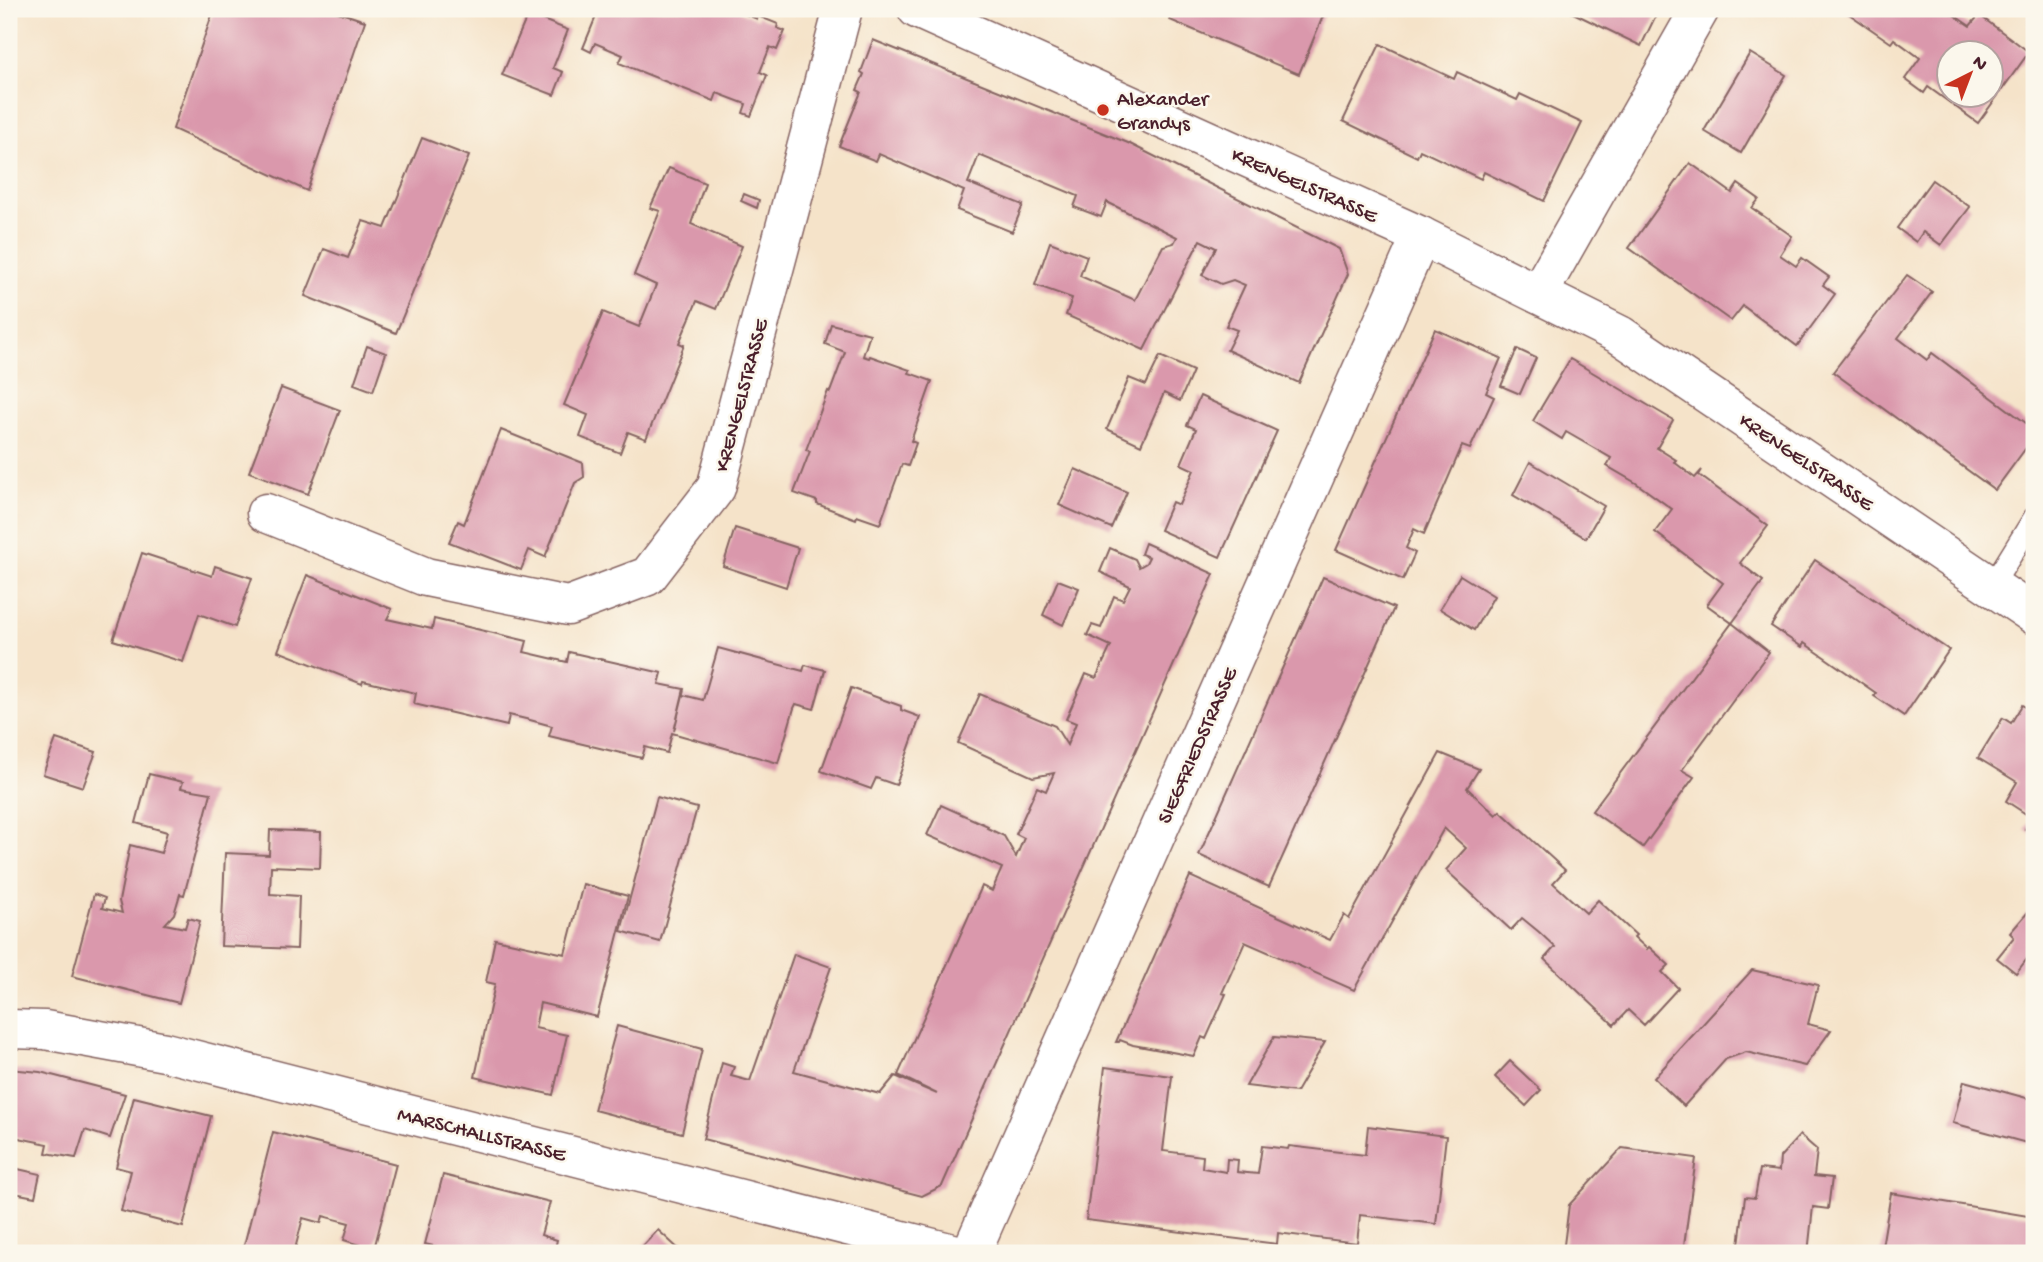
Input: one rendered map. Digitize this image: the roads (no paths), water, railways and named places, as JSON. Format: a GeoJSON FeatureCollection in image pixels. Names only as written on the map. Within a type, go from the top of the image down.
{"type":"FeatureCollection","features":[{"type":"Feature","properties":{"kind":"street","name":"KRENGELSTRASSE"},"geometry":{"type":"LineString","coordinates":[[266,513],[426,577],[568,606],[648,576],[716,488],[843,9]]}},
{"type":"Feature","properties":{"kind":"street","name":"KRENGELSTRASSE"},"geometry":{"type":"LineString","coordinates":[[917,9],[1421,236],[1620,335],[2034,615]]}},
{"type":"Feature","properties":{"kind":"street"},"geometry":{"type":"LineString","coordinates":[[1538,294],[1700,9]]}},
{"type":"Feature","properties":{"kind":"street","name":"SIEGFRIEDSTRASSE"},"geometry":{"type":"LineString","coordinates":[[971,1253],[1421,236]]}},
{"type":"Feature","properties":{"kind":"street","name":"MARSCHALLSTRASSE"},"geometry":{"type":"LineString","coordinates":[[9,1028],[46,1030],[165,1052],[953,1253]]}},
{"type":"Feature","properties":{"kind":"lane"},"geometry":{"type":"LineString","coordinates":[[1992,586],[2034,518]]}},
{"type":"Feature","properties":{"kind":"place","name":"Alexander Grandys"},"geometry":{"type":"Point","coordinates":[1103,110]}}]}
